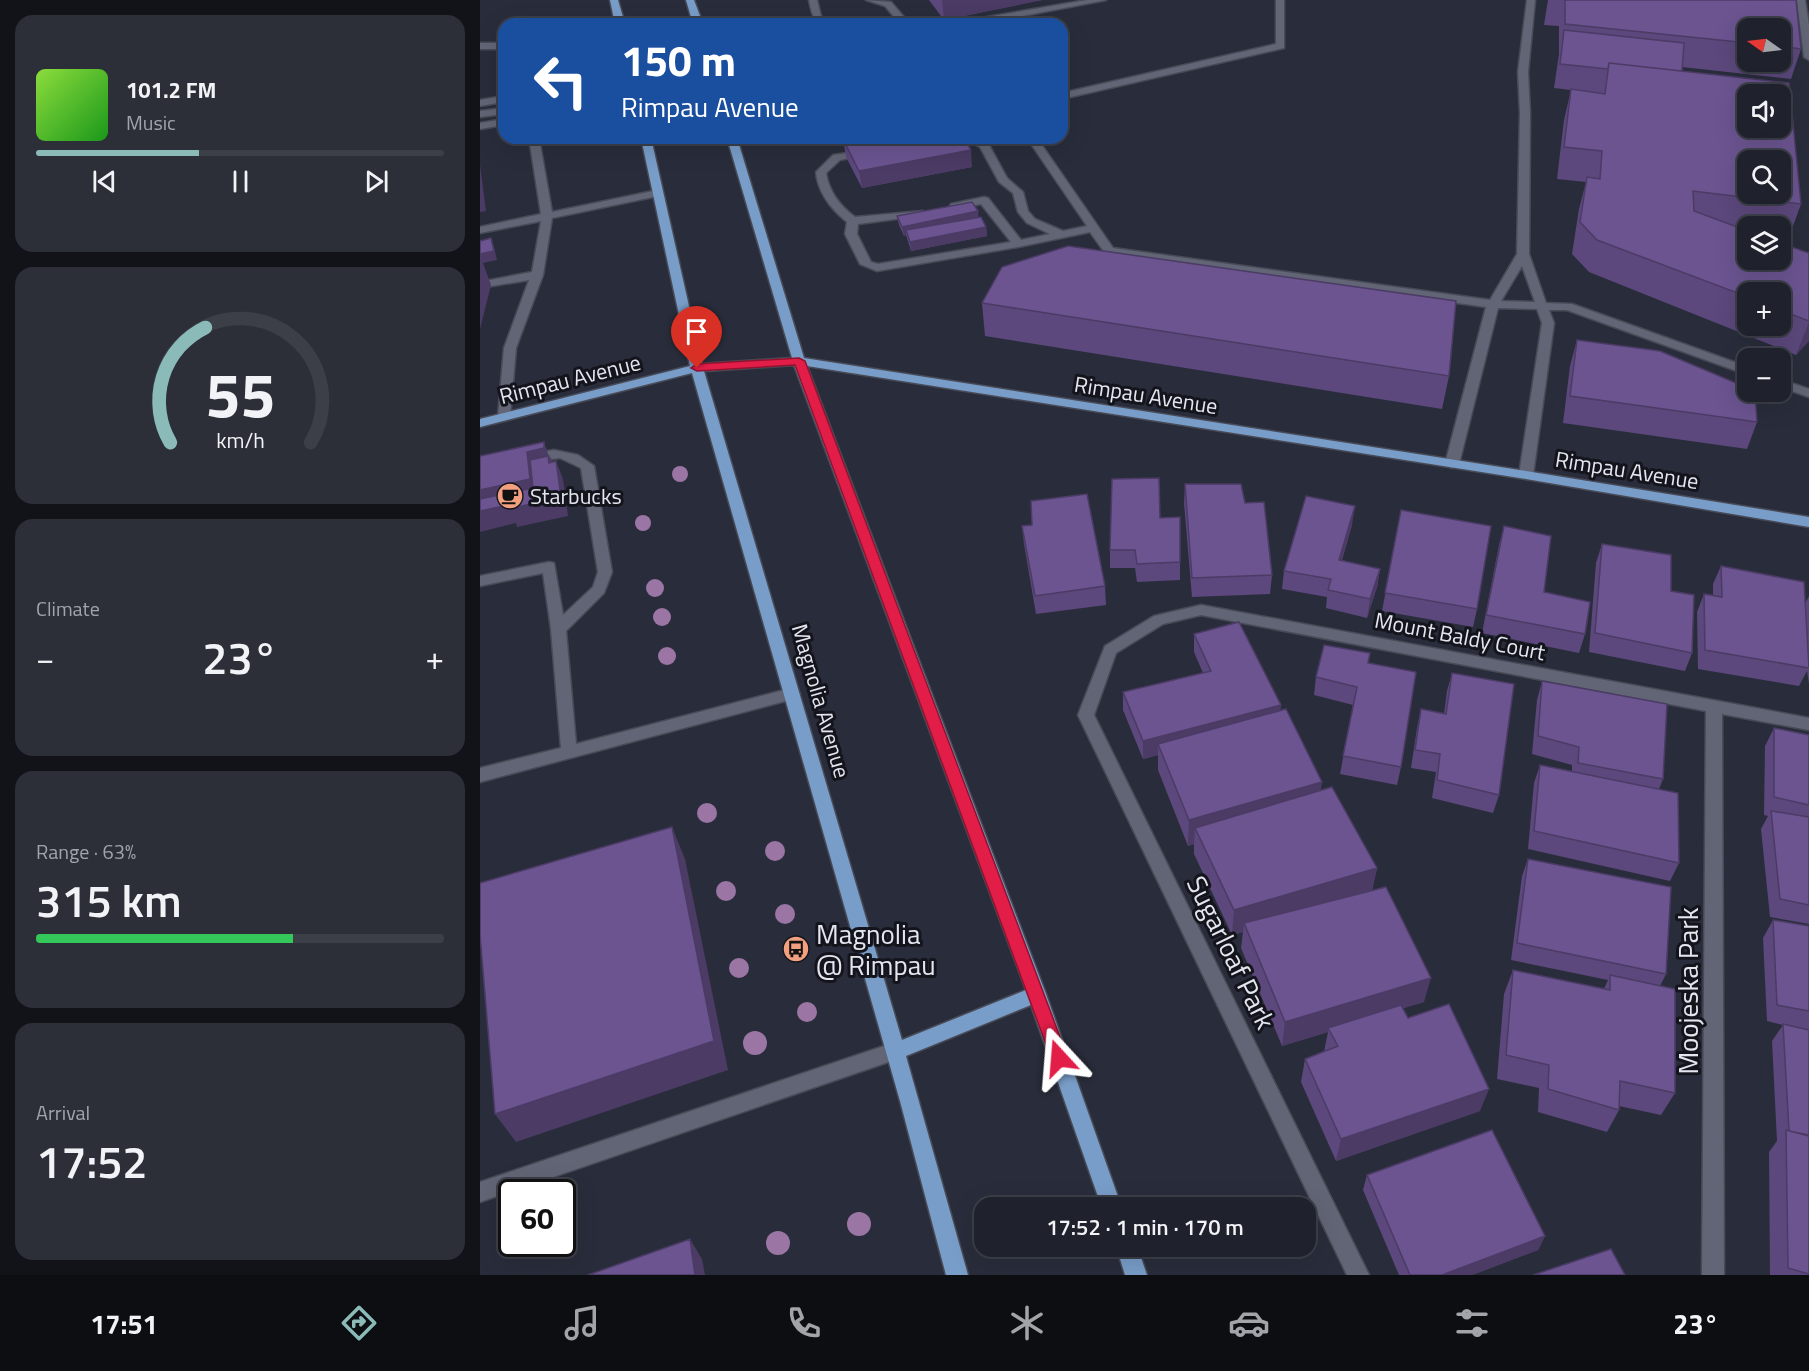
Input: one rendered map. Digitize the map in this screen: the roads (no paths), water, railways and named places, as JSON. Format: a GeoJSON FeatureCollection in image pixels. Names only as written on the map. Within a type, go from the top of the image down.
{"type":"FeatureCollection","features":[{"type":"Feature","properties":{"kind":"main road"},"geometry":{"type":"LineString","coordinates":[[614,0],[618,18]]}},
{"type":"Feature","properties":{"kind":"main road"},"geometry":{"type":"LineString","coordinates":[[690,0],[696,18]]}},
{"type":"Feature","properties":{"kind":"main road","name":"Magnolia Avenue"},"geometry":{"type":"LineString","coordinates":[[647,144],[697,368],[896,1051],[957,1275]]}},
{"type":"Feature","properties":{"kind":"main road"},"geometry":{"type":"LineString","coordinates":[[734,144],[799,361],[1037,994],[1108,1197]]}},
{"type":"Feature","properties":{"kind":"main road","name":"Rimpau Avenue"},"geometry":{"type":"LineString","coordinates":[[480,423],[697,368],[799,361],[1527,475],[1809,522]]}},
{"type":"Feature","properties":{"kind":"main road"},"geometry":{"type":"LineString","coordinates":[[896,1051],[1037,994]]}},
{"type":"Feature","properties":{"kind":"main road"},"geometry":{"type":"LineString","coordinates":[[1130,1257],[1136,1275]]}},
{"type":"Feature","properties":{"kind":"street"},"geometry":{"type":"LineString","coordinates":[[813,0],[818,18]]}},
{"type":"Feature","properties":{"kind":"street"},"geometry":{"type":"LineString","coordinates":[[870,0],[888,4],[901,18]]}},
{"type":"Feature","properties":{"kind":"street"},"geometry":{"type":"LineString","coordinates":[[998,18],[1102,0]]}},
{"type":"Feature","properties":{"kind":"street"},"geometry":{"type":"LineString","coordinates":[[1068,95],[1281,46],[1280,0]]}},
{"type":"Feature","properties":{"kind":"street"},"geometry":{"type":"LineString","coordinates":[[1527,475],[1548,323],[1523,254],[1525,113],[1523,72],[1532,0]]}},
{"type":"Feature","properties":{"kind":"street"},"geometry":{"type":"LineString","coordinates":[[1801,0],[1809,57]]}},
{"type":"Feature","properties":{"kind":"street"},"geometry":{"type":"LineString","coordinates":[[480,46],[498,46]]}},
{"type":"Feature","properties":{"kind":"street"},"geometry":{"type":"LineString","coordinates":[[480,103],[498,100]]}},
{"type":"Feature","properties":{"kind":"street"},"geometry":{"type":"LineString","coordinates":[[480,114],[498,112]]}},
{"type":"Feature","properties":{"kind":"street"},"geometry":{"type":"LineString","coordinates":[[480,126],[498,123]]}},
{"type":"Feature","properties":{"kind":"street"},"geometry":{"type":"LineString","coordinates":[[504,417],[510,348],[537,275],[547,215],[535,144]]}},
{"type":"Feature","properties":{"kind":"street"},"geometry":{"type":"LineString","coordinates":[[982,144],[1003,180],[1018,192],[1023,212],[1031,221],[1062,235]]}},
{"type":"Feature","properties":{"kind":"street"},"geometry":{"type":"LineString","coordinates":[[1036,144],[1109,251],[1493,304],[1568,307],[1737,367]]}},
{"type":"Feature","properties":{"kind":"street"},"geometry":{"type":"LineString","coordinates":[[881,149],[837,157],[821,172],[821,180],[837,210],[853,221],[984,200],[1018,244]]}},
{"type":"Feature","properties":{"kind":"street"},"geometry":{"type":"LineString","coordinates":[[480,230],[658,193]]}},
{"type":"Feature","properties":{"kind":"street"},"geometry":{"type":"LineString","coordinates":[[853,221],[851,234],[866,264],[877,268],[1018,244],[1093,228]]}},
{"type":"Feature","properties":{"kind":"street"},"geometry":{"type":"LineString","coordinates":[[1452,464],[1493,304],[1523,254]]}},
{"type":"Feature","properties":{"kind":"street"},"geometry":{"type":"LineString","coordinates":[[480,285],[537,275]]}},
{"type":"Feature","properties":{"kind":"street"},"geometry":{"type":"LineString","coordinates":[[1791,387],[1809,393]]}},
{"type":"Feature","properties":{"kind":"street"},"geometry":{"type":"LineString","coordinates":[[514,463],[564,453],[578,458],[587,466],[605,572],[599,589],[558,629]]}},
{"type":"Feature","properties":{"kind":"street"},"geometry":{"type":"LineString","coordinates":[[480,581],[549,567],[558,629],[569,752]]}},
{"type":"Feature","properties":{"kind":"street","name":"Mount Baldy Court"},"geometry":{"type":"LineString","coordinates":[[1110,650],[1159,620],[1201,610],[1809,724]]}},
{"type":"Feature","properties":{"kind":"street","name":"Sugarloaf Park"},"geometry":{"type":"LineString","coordinates":[[1110,650],[1086,715],[1358,1275]]}},
{"type":"Feature","properties":{"kind":"street"},"geometry":{"type":"LineString","coordinates":[[480,776],[792,694]]}},
{"type":"Feature","properties":{"kind":"street","name":"Moojeska Park"},"geometry":{"type":"LineString","coordinates":[[1713,1275],[1714,706]]}},
{"type":"Feature","properties":{"kind":"street"},"geometry":{"type":"LineString","coordinates":[[480,1192],[896,1051]]}},
{"type":"Feature","properties":{"kind":"place","name":"Starbucks"},"geometry":{"type":"Point","coordinates":[510,496]}},
{"type":"Feature","properties":{"kind":"place","name":"Magnolia @ Rimpau"},"geometry":{"type":"Point","coordinates":[796,949]}}]}
